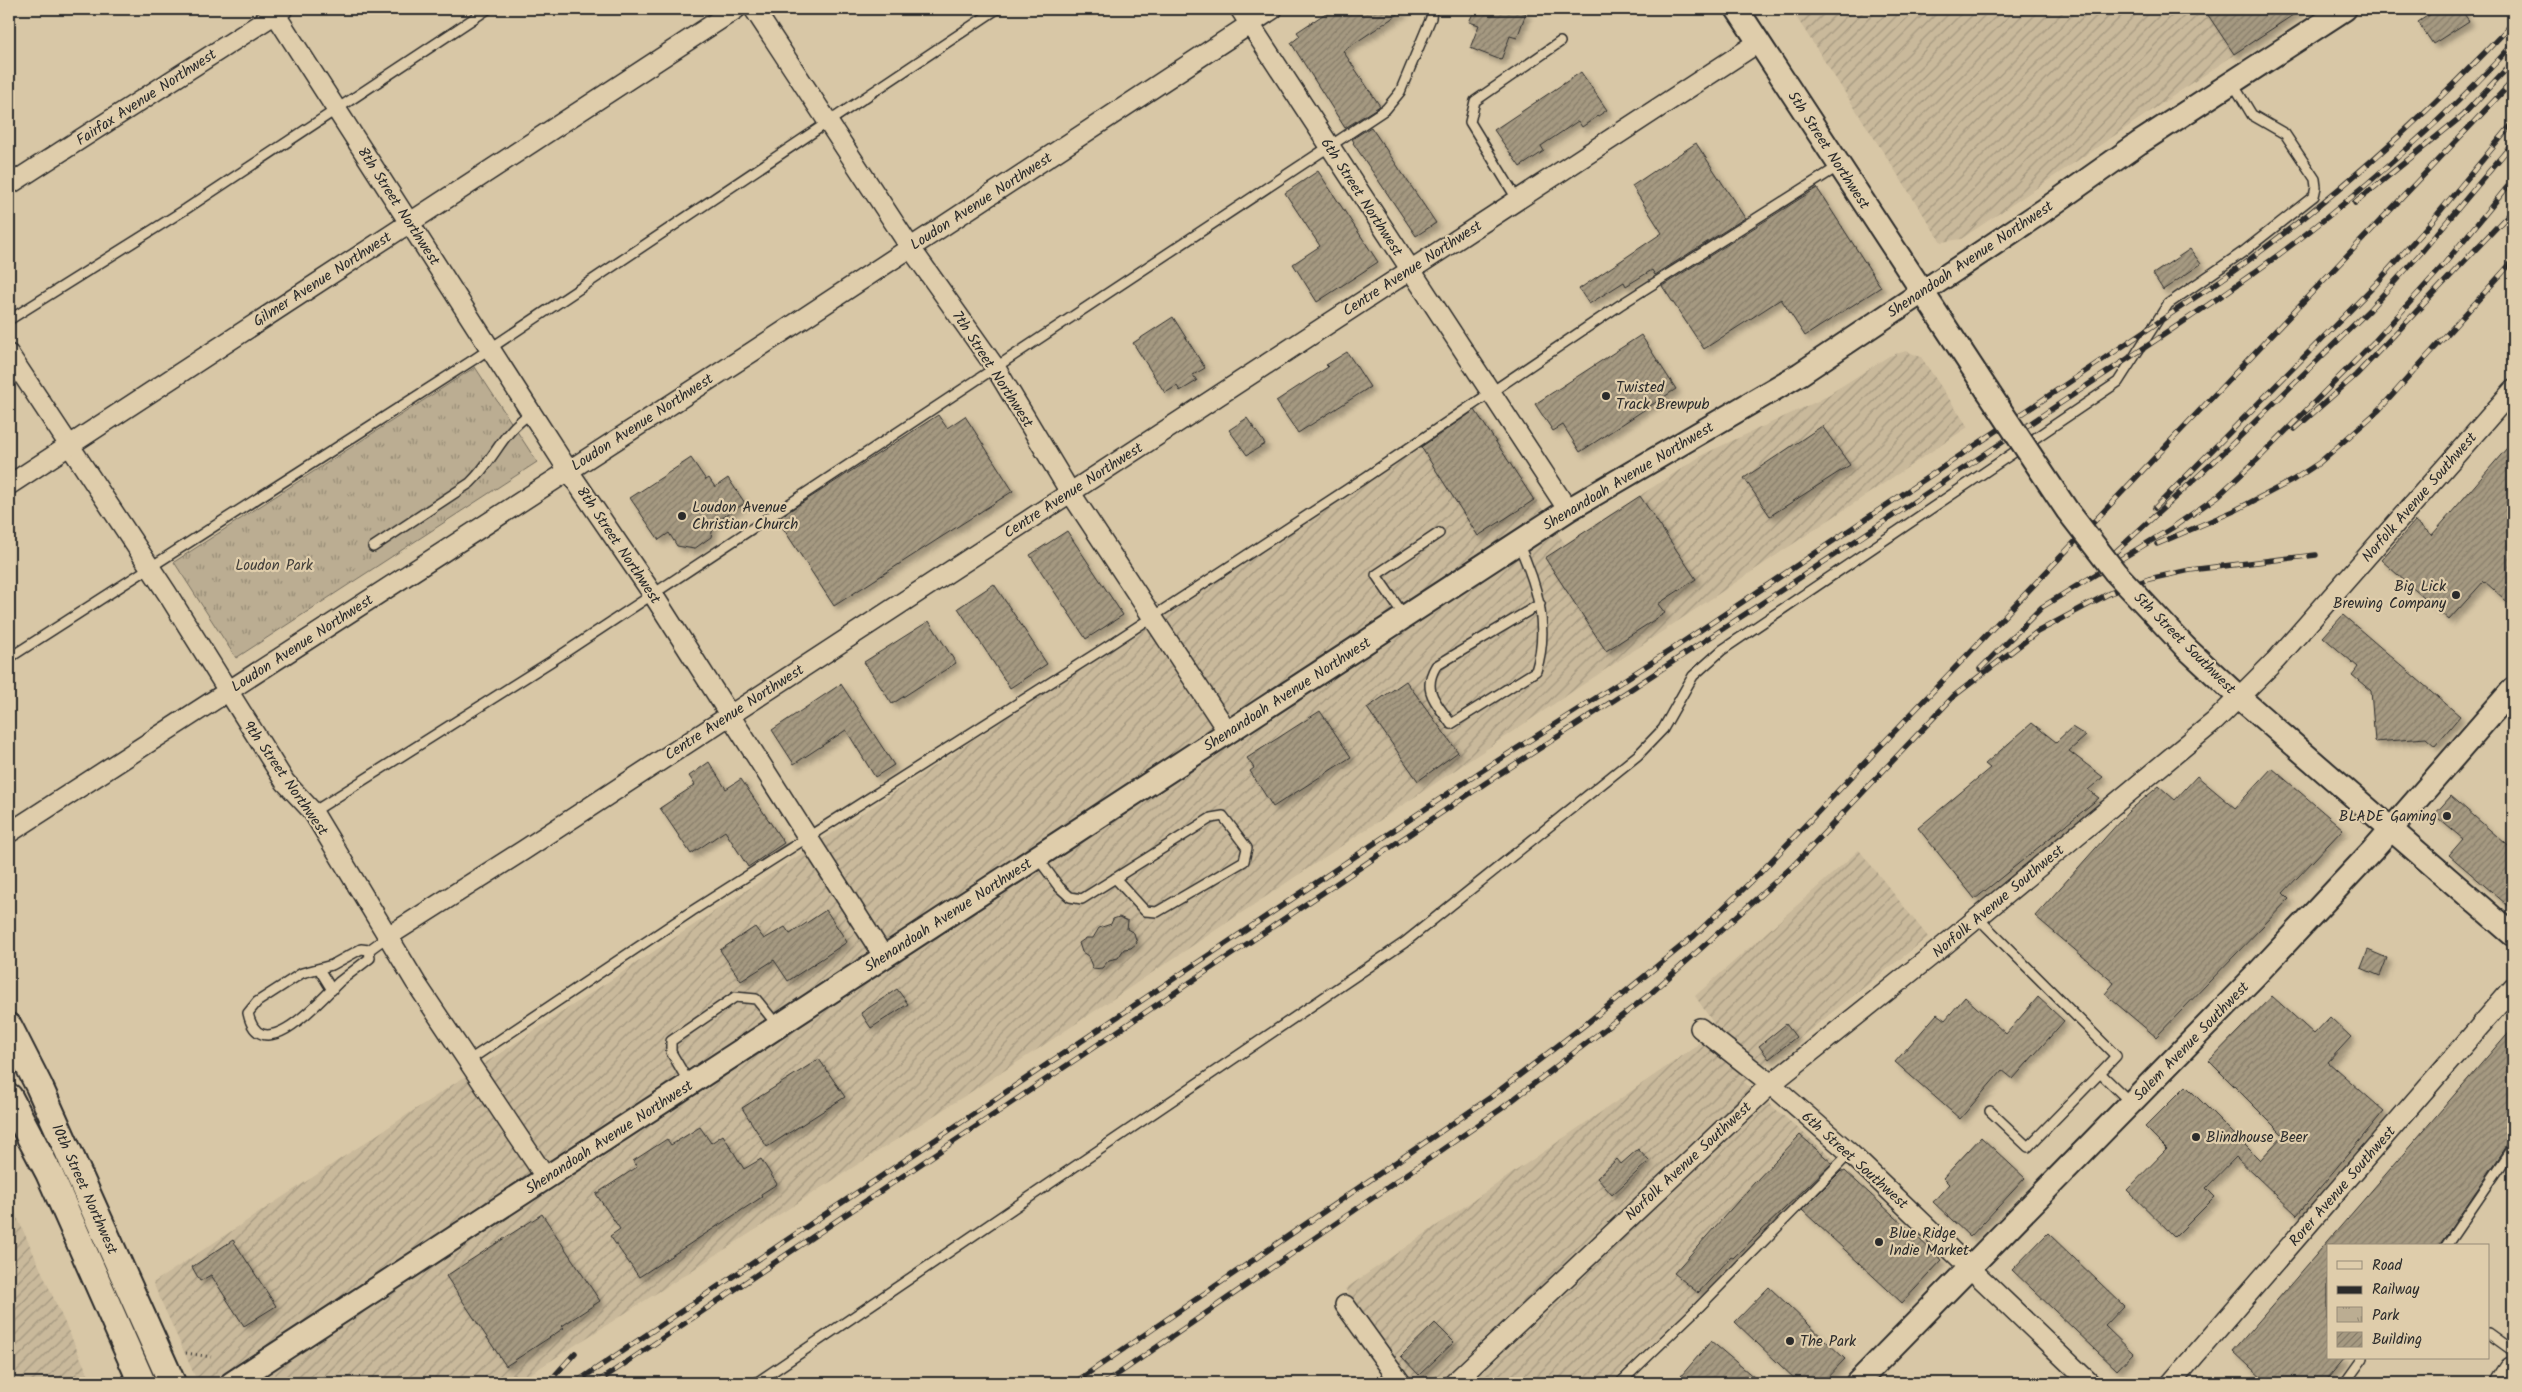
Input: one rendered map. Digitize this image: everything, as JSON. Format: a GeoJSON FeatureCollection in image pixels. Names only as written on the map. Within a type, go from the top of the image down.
{"type":"FeatureCollection","features":[{"type":"Feature","properties":{"kind":"main road","name":"10th Street Northwest"},"geometry":{"type":"LineString","coordinates":[[9,1027],[39,1086],[172,1383]]}},
{"type":"Feature","properties":{"kind":"main road","name":"10th Street Northwest"},"geometry":{"type":"LineString","coordinates":[[9,1098],[49,1173],[138,1373]]}},
{"type":"Feature","properties":{"kind":"main road"},"geometry":{"type":"LineString","coordinates":[[2505,1383],[2513,1370]]}},
{"type":"Feature","properties":{"kind":"street","name":"Gilmer Avenue Northwest"},"geometry":{"type":"LineString","coordinates":[[9,485],[736,9]]}},
{"type":"Feature","properties":{"kind":"street","name":"7th Street Northwest"},"geometry":{"type":"LineString","coordinates":[[754,9],[910,247],[995,367],[1070,492],[1228,732]]}},
{"type":"Feature","properties":{"kind":"street","name":"Loudon Avenue Northwest"},"geometry":{"type":"LineString","coordinates":[[9,833],[910,247],[1245,16],[1273,9]]}},
{"type":"Feature","properties":{"kind":"street","name":"5th Street Northwest"},"geometry":{"type":"LineString","coordinates":[[1737,9],[1922,292]]}},
{"type":"Feature","properties":{"kind":"street","name":"Shenandoah Avenue Northwest"},"geometry":{"type":"LineString","coordinates":[[232,1383],[1568,510],[1800,374],[2232,82],[2345,9]]}},
{"type":"Feature","properties":{"kind":"street","name":"8th Street Northwest"},"geometry":{"type":"LineString","coordinates":[[277,10],[338,110],[531,413],[652,593],[806,839],[884,957]]}},
{"type":"Feature","properties":{"kind":"street","name":"Fairfax Avenue Northwest"},"geometry":{"type":"LineString","coordinates":[[9,185],[277,10]]}},
{"type":"Feature","properties":{"kind":"street","name":"6th Street Northwest"},"geometry":{"type":"LineString","coordinates":[[1245,16],[1409,270],[1568,510]]}},
{"type":"Feature","properties":{"kind":"street","name":"Centre Avenue Northwest"},"geometry":{"type":"LineString","coordinates":[[387,937],[729,716],[1759,42]]}},
{"type":"Feature","properties":{"kind":"street","name":"5th Street Southwest"},"geometry":{"type":"LineString","coordinates":[[1922,292],[2073,517],[2115,572],[2186,648],[2240,698],[2513,935]]}},
{"type":"Feature","properties":{"kind":"street","name":"9th Street Northwest"},"geometry":{"type":"LineString","coordinates":[[9,354],[150,568],[285,782],[314,812],[387,937],[546,1178]]}},
{"type":"Feature","properties":{"kind":"street","name":"Norfolk Avenue Southwest"},"geometry":{"type":"LineString","coordinates":[[1454,1383],[1771,1084],[1978,918],[2215,721],[2240,698],[2276,660],[2513,390]]}},
{"type":"Feature","properties":{"kind":"street","name":"Salem Avenue Southwest"},"geometry":{"type":"LineString","coordinates":[[1857,1383],[2254,977],[2391,830],[2513,689]]}},
{"type":"Feature","properties":{"kind":"street","name":"Rorer Avenue Southwest"},"geometry":{"type":"LineString","coordinates":[[2171,1383],[2513,988]]}},
{"type":"Feature","properties":{"kind":"street","name":"6th Street Southwest"},"geometry":{"type":"LineString","coordinates":[[1700,1028],[1771,1084],[1850,1153],[2090,1383]]}},
{"type":"Feature","properties":{"kind":"street"},"geometry":{"type":"LineString","coordinates":[[1345,1305],[1401,1383]]}},
{"type":"Feature","properties":{"kind":"lane"},"geometry":{"type":"LineString","coordinates":[[9,320],[178,214],[338,110],[488,9]]}},
{"type":"Feature","properties":{"kind":"lane"},"geometry":{"type":"LineString","coordinates":[[9,658],[490,348],[997,9]]}},
{"type":"Feature","properties":{"kind":"lane"},"geometry":{"type":"LineString","coordinates":[[314,812],[558,657],[652,593],[1329,147],[1394,101],[1404,84],[1431,18],[1432,9]]}},
{"type":"Feature","properties":{"kind":"lane"},"geometry":{"type":"LineString","coordinates":[[1517,199],[1470,122],[1475,100],[1560,42]]}},
{"type":"Feature","properties":{"kind":"lane"},"geometry":{"type":"LineString","coordinates":[[756,1383],[1404,943],[1638,755],[1663,729],[1693,676],[1722,650],[2118,382],[2168,304],[2243,252],[2314,196],[2315,179],[2285,134],[2252,115],[2232,82]]}},
{"type":"Feature","properties":{"kind":"lane"},"geometry":{"type":"LineString","coordinates":[[468,1061],[692,911],[1152,617],[1366,477],[1489,392],[1839,166]]}},
{"type":"Feature","properties":{"kind":"lane"},"geometry":{"type":"LineString","coordinates":[[373,547],[470,483],[484,470],[500,441],[515,424],[531,413]]}},
{"type":"Feature","properties":{"kind":"lane"},"geometry":{"type":"LineString","coordinates":[[1405,618],[1376,575],[1439,533]]}},
{"type":"Feature","properties":{"kind":"lane"},"geometry":{"type":"LineString","coordinates":[[1518,543],[1531,569],[1540,604],[1542,652],[1536,671],[1451,724],[1428,688],[1429,678],[1436,666],[1540,604]]}},
{"type":"Feature","properties":{"kind":"lane"},"geometry":{"type":"LineString","coordinates":[[1037,857],[1059,887],[1070,897],[1082,899],[1115,878],[1211,818],[1223,816],[1247,848],[1244,861],[1157,912],[1145,911],[1115,878]]}},
{"type":"Feature","properties":{"kind":"lane"},"geometry":{"type":"LineString","coordinates":[[1978,918],[2116,1056],[2028,1147],[1990,1111]]}},
{"type":"Feature","properties":{"kind":"lane"},"geometry":{"type":"LineString","coordinates":[[369,950],[370,958],[332,990],[323,1002],[276,1035],[265,1036],[258,1033],[250,1021],[248,1013],[257,1002],[302,973],[332,965],[361,949],[369,950],[387,937]]}},
{"type":"Feature","properties":{"kind":"lane"},"geometry":{"type":"LineString","coordinates":[[319,969],[332,990]]}},
{"type":"Feature","properties":{"kind":"lane"},"geometry":{"type":"LineString","coordinates":[[689,1084],[671,1052],[671,1041],[735,997],[756,1000],[778,1026]]}},
{"type":"Feature","properties":{"kind":"lane"},"geometry":{"type":"LineString","coordinates":[[2100,1073],[2131,1103]]}},
{"type":"Feature","properties":{"kind":"lane"},"geometry":{"type":"LineString","coordinates":[[2447,1244],[2513,1148]]}},
{"type":"Feature","properties":{"kind":"lane"},"geometry":{"type":"LineString","coordinates":[[1620,1383],[1699,1307],[1850,1153]]}},
{"type":"Feature","properties":{"kind":"lane"},"geometry":{"type":"LineString","coordinates":[[2490,1334],[2513,1351]]}},
{"type":"Feature","properties":{"kind":"lane"},"geometry":{"type":"LineString","coordinates":[[2345,1383],[2362,1360]]}},
{"type":"Feature","properties":{"kind":"path"},"geometry":{"type":"LineString","coordinates":[[186,1353],[212,1357]]}},
{"type":"Feature","properties":{"kind":"shaded area"},"geometry":{"type":"Polygon","coordinates":[[[1791,9],[2302,9],[1961,239],[1941,242],[1791,9]]]}},
{"type":"Feature","properties":{"kind":"shaded area"},"geometry":{"type":"Polygon","coordinates":[[[1906,351],[1921,357],[1968,427],[1038,1049],[516,1383],[198,1383],[153,1283],[1476,407],[1565,544],[1704,454],[1820,400],[1889,356],[1906,351]]]}},
{"type":"Feature","properties":{"kind":"shaded area"},"geometry":{"type":"Polygon","coordinates":[[[1859,850],[1928,937],[1744,1082],[1836,1161],[1787,1211],[1733,1261],[1701,1297],[1610,1383],[1413,1383],[1345,1289],[1695,1047],[1714,1024],[1695,996],[1859,850]]]}},
{"type":"Feature","properties":{"kind":"shaded area"},"geometry":{"type":"Polygon","coordinates":[[[13,1208],[92,1383],[9,1383],[9,1211],[13,1208]]]}},
{"type":"Feature","properties":{"kind":"green space","name":"Loudon Park"},"geometry":{"type":"Polygon","coordinates":[[[475,367],[537,462],[236,658],[174,562],[475,367]]]}},
{"type":"Feature","properties":{"kind":"building"},"geometry":{"type":"Polygon","coordinates":[[[1332,9],[1406,9],[1343,51],[1380,106],[1345,128],[1291,43],[1300,36],[1297,32],[1332,9]]]}},
{"type":"Feature","properties":{"kind":"building"},"geometry":{"type":"Polygon","coordinates":[[[1475,9],[1513,9],[1526,13],[1517,38],[1510,36],[1501,60],[1470,48],[1479,25],[1469,22],[1475,9]]]}},
{"type":"Feature","properties":{"kind":"building"},"geometry":{"type":"Polygon","coordinates":[[[2204,9],[2302,9],[2234,54],[2204,9]]]}},
{"type":"Feature","properties":{"kind":"building"},"geometry":{"type":"Polygon","coordinates":[[[2438,9],[2461,9],[2469,21],[2433,44],[2418,22],[2438,9]]]}},
{"type":"Feature","properties":{"kind":"building"},"geometry":{"type":"Polygon","coordinates":[[[1581,72],[1607,110],[1582,127],[1578,121],[1541,146],[1544,151],[1520,167],[1494,130],[1581,72]]]}},
{"type":"Feature","properties":{"kind":"building"},"geometry":{"type":"Polygon","coordinates":[[[1371,127],[1436,223],[1416,236],[1353,143],[1352,139],[1371,127]]]}},
{"type":"Feature","properties":{"kind":"building"},"geometry":{"type":"Polygon","coordinates":[[[1696,143],[1745,218],[1655,275],[1652,270],[1626,286],[1624,282],[1589,304],[1579,289],[1662,233],[1632,186],[1696,143]]]}},
{"type":"Feature","properties":{"kind":"building"},"geometry":{"type":"Polygon","coordinates":[[[1318,171],[1378,262],[1317,302],[1293,264],[1320,246],[1285,193],[1318,171]]]}},
{"type":"Feature","properties":{"kind":"building"},"geometry":{"type":"Polygon","coordinates":[[[1817,188],[1881,287],[1805,336],[1781,299],[1704,349],[1662,286],[1817,188]]]}},
{"type":"Feature","properties":{"kind":"building"},"geometry":{"type":"Polygon","coordinates":[[[2190,249],[2201,264],[2163,290],[2153,274],[2190,249]]]}},
{"type":"Feature","properties":{"kind":"building"},"geometry":{"type":"Polygon","coordinates":[[[1173,317],[1205,368],[1193,375],[1197,381],[1180,391],[1177,386],[1165,393],[1133,343],[1173,317]]]}},
{"type":"Feature","properties":{"kind":"building","name":"Twisted Track Brewpub"},"geometry":{"type":"Polygon","coordinates":[[[1641,335],[1676,389],[1580,452],[1563,425],[1553,431],[1535,404],[1641,335]]]}},
{"type":"Feature","properties":{"kind":"building"},"geometry":{"type":"Polygon","coordinates":[[[1347,352],[1370,387],[1298,433],[1276,401],[1328,367],[1326,365],[1347,352]]]}},
{"type":"Feature","properties":{"kind":"building"},"geometry":{"type":"Polygon","coordinates":[[[1475,410],[1534,500],[1478,536],[1421,447],[1475,410]]]}},
{"type":"Feature","properties":{"kind":"building"},"geometry":{"type":"Polygon","coordinates":[[[938,415],[947,428],[965,416],[1013,491],[834,606],[777,519],[938,415]]]}},
{"type":"Feature","properties":{"kind":"building"},"geometry":{"type":"Polygon","coordinates":[[[1247,418],[1265,444],[1247,455],[1229,430],[1247,418]]]}},
{"type":"Feature","properties":{"kind":"building"},"geometry":{"type":"Polygon","coordinates":[[[1822,426],[1850,465],[1770,516],[1744,478],[1822,426]]]}},
{"type":"Feature","properties":{"kind":"building"},"geometry":{"type":"Polygon","coordinates":[[[2513,441],[2513,607],[2484,581],[2449,620],[2381,560],[2415,521],[2432,535],[2513,441]]]}},
{"type":"Feature","properties":{"kind":"building"},"geometry":{"type":"Polygon","coordinates":[[[691,458],[706,480],[709,478],[715,487],[728,478],[745,503],[714,523],[711,537],[694,549],[677,546],[669,533],[659,540],[630,498],[691,458]]]}},
{"type":"Feature","properties":{"kind":"building"},"geometry":{"type":"Polygon","coordinates":[[[1640,496],[1696,579],[1658,604],[1665,613],[1606,651],[1545,558],[1640,496]]]}},
{"type":"Feature","properties":{"kind":"building"},"geometry":{"type":"Polygon","coordinates":[[[1067,531],[1123,615],[1086,639],[1030,555],[1067,531]]]}},
{"type":"Feature","properties":{"kind":"building"},"geometry":{"type":"Polygon","coordinates":[[[994,584],[1047,664],[1010,688],[958,608],[994,584]]]}},
{"type":"Feature","properties":{"kind":"building"},"geometry":{"type":"Polygon","coordinates":[[[2343,615],[2460,716],[2435,746],[2426,738],[2375,742],[2371,691],[2352,675],[2358,667],[2323,637],[2343,615]]]}},
{"type":"Feature","properties":{"kind":"building"},"geometry":{"type":"Polygon","coordinates":[[[929,621],[956,663],[892,704],[864,662],[929,621]]]}},
{"type":"Feature","properties":{"kind":"building"},"geometry":{"type":"Polygon","coordinates":[[[1406,681],[1458,752],[1418,781],[1367,708],[1406,681]]]}},
{"type":"Feature","properties":{"kind":"building"},"geometry":{"type":"Polygon","coordinates":[[[841,684],[894,765],[875,777],[846,730],[794,764],[772,730],[841,684]]]}},
{"type":"Feature","properties":{"kind":"building"},"geometry":{"type":"Polygon","coordinates":[[[1320,711],[1351,757],[1273,807],[1250,771],[1254,768],[1247,758],[1320,711]]]}},
{"type":"Feature","properties":{"kind":"building"},"geometry":{"type":"Polygon","coordinates":[[[2032,723],[2056,742],[2072,727],[2086,736],[2069,751],[2103,777],[2088,790],[2099,798],[1975,899],[1918,828],[1990,768],[1985,764],[2032,723]]]}},
{"type":"Feature","properties":{"kind":"building"},"geometry":{"type":"Polygon","coordinates":[[[709,762],[726,789],[741,779],[784,843],[748,867],[725,831],[691,854],[660,808],[695,785],[689,776],[709,762]]]}},
{"type":"Feature","properties":{"kind":"building"},"geometry":{"type":"Polygon","coordinates":[[[2272,768],[2343,829],[2283,893],[2289,899],[2156,1037],[2105,994],[2114,983],[2035,916],[2129,811],[2159,786],[2175,800],[2197,776],[2235,808],[2272,768]]]}},
{"type":"Feature","properties":{"kind":"building"},"geometry":{"type":"Polygon","coordinates":[[[2451,796],[2513,850],[2513,910],[2449,855],[2463,839],[2434,815],[2451,796]]]}},
{"type":"Feature","properties":{"kind":"building"},"geometry":{"type":"Polygon","coordinates":[[[826,910],[847,942],[788,981],[774,960],[741,981],[720,950],[755,927],[764,939],[785,927],[790,934],[826,910]]]}},
{"type":"Feature","properties":{"kind":"building"},"geometry":{"type":"Polygon","coordinates":[[[1119,917],[1128,921],[1127,929],[1134,933],[1137,943],[1131,948],[1124,949],[1118,958],[1109,960],[1102,968],[1093,969],[1088,956],[1082,952],[1079,943],[1086,938],[1093,938],[1099,928],[1111,924],[1113,919],[1119,917]]]}},
{"type":"Feature","properties":{"kind":"building"},"geometry":{"type":"Polygon","coordinates":[[[2368,950],[2387,958],[2380,976],[2361,968],[2368,950]]]}},
{"type":"Feature","properties":{"kind":"building"},"geometry":{"type":"Polygon","coordinates":[[[897,989],[908,1004],[871,1028],[861,1013],[897,989]]]}},
{"type":"Feature","properties":{"kind":"building"},"geometry":{"type":"Polygon","coordinates":[[[2272,996],[2314,1034],[2330,1017],[2351,1037],[2328,1062],[2384,1111],[2297,1215],[2236,1157],[2206,1188],[2215,1197],[2175,1237],[2127,1190],[2167,1149],[2145,1127],[2186,1086],[2260,1160],[2283,1135],[2209,1061],[2272,996]]]}},
{"type":"Feature","properties":{"kind":"building"},"geometry":{"type":"Polygon","coordinates":[[[1965,997],[2006,1034],[2038,997],[2064,1021],[2013,1079],[2002,1070],[1960,1119],[1895,1062],[1937,1014],[1945,1020],[1965,997]]]}},
{"type":"Feature","properties":{"kind":"building"},"geometry":{"type":"Polygon","coordinates":[[[1786,1024],[1796,1037],[1769,1059],[1759,1046],[1786,1024]]]}},
{"type":"Feature","properties":{"kind":"building"},"geometry":{"type":"Polygon","coordinates":[[[2513,1027],[2513,1137],[2441,1243],[2327,1244],[2327,1360],[2343,1360],[2324,1383],[2267,1383],[2233,1351],[2513,1027]]]}},
{"type":"Feature","properties":{"kind":"building"},"geometry":{"type":"Polygon","coordinates":[[[819,1059],[845,1097],[767,1147],[742,1108],[819,1059]]]}},
{"type":"Feature","properties":{"kind":"building"},"geometry":{"type":"Polygon","coordinates":[[[700,1127],[711,1143],[723,1135],[744,1169],[761,1159],[777,1184],[761,1194],[762,1197],[639,1277],[610,1236],[620,1229],[596,1194],[637,1167],[633,1161],[667,1139],[671,1145],[700,1127]]]}},
{"type":"Feature","properties":{"kind":"building"},"geometry":{"type":"Polygon","coordinates":[[[1800,1135],[1832,1163],[1733,1258],[1731,1257],[1698,1293],[1674,1273],[1755,1182],[1800,1135]]]}},
{"type":"Feature","properties":{"kind":"building"},"geometry":{"type":"Polygon","coordinates":[[[1981,1137],[2025,1178],[1970,1237],[1933,1202],[1949,1184],[1943,1178],[1981,1137]]]}},
{"type":"Feature","properties":{"kind":"building"},"geometry":{"type":"Polygon","coordinates":[[[1638,1149],[1649,1161],[1612,1195],[1597,1178],[1617,1159],[1621,1164],[1638,1149]]]}},
{"type":"Feature","properties":{"kind":"building"},"geometry":{"type":"Polygon","coordinates":[[[1841,1171],[1845,1171],[1942,1260],[1902,1303],[1802,1210],[1841,1171]]]}},
{"type":"Feature","properties":{"kind":"building"},"geometry":{"type":"Polygon","coordinates":[[[542,1214],[600,1301],[562,1326],[564,1328],[506,1366],[446,1276],[542,1214]]]}},
{"type":"Feature","properties":{"kind":"building"},"geometry":{"type":"Polygon","coordinates":[[[2048,1233],[2124,1306],[2105,1326],[2133,1353],[2117,1370],[2012,1270],[2048,1233]]]}},
{"type":"Feature","properties":{"kind":"building"},"geometry":{"type":"Polygon","coordinates":[[[233,1240],[276,1306],[244,1326],[211,1275],[200,1281],[192,1267],[233,1240]]]}},
{"type":"Feature","properties":{"kind":"building","name":"The Park"},"geometry":{"type":"Polygon","coordinates":[[[1769,1287],[1845,1359],[1822,1383],[1799,1383],[1735,1322],[1769,1287]]]}},
{"type":"Feature","properties":{"kind":"building"},"geometry":{"type":"Polygon","coordinates":[[[1435,1323],[1454,1342],[1419,1375],[1401,1356],[1435,1323]]]}},
{"type":"Feature","properties":{"kind":"building"},"geometry":{"type":"Polygon","coordinates":[[[1711,1341],[1761,1383],[1675,1383],[1711,1341]]]}},
{"type":"Feature","properties":{"kind":"railway"},"geometry":{"type":"LineString","coordinates":[[575,1383],[1480,772],[1674,648],[2221,280],[2300,221],[2374,159],[2445,93],[2513,23]]}},
{"type":"Feature","properties":{"kind":"railway"},"geometry":{"type":"LineString","coordinates":[[596,1383],[1487,782],[1762,603],[2230,290],[2268,263],[2387,167],[2452,107],[2513,44]]}},
{"type":"Feature","properties":{"kind":"railway"},"geometry":{"type":"LineString","coordinates":[[2355,203],[2462,116],[2513,62]]}},
{"type":"Feature","properties":{"kind":"railway"},"geometry":{"type":"LineString","coordinates":[[1074,1383],[1491,1097],[1586,1024],[1694,936],[1758,875],[2513,81]]}},
{"type":"Feature","properties":{"kind":"railway"},"geometry":{"type":"LineString","coordinates":[[2155,508],[2375,285],[2432,221],[2513,123]]}},
{"type":"Feature","properties":{"kind":"railway"},"geometry":{"type":"LineString","coordinates":[[2099,567],[2220,456],[2369,310],[2419,255],[2513,143]]}},
{"type":"Feature","properties":{"kind":"railway"},"geometry":{"type":"LineString","coordinates":[[1980,669],[2042,607],[2172,528],[2218,496],[2260,457],[2374,342],[2441,268],[2513,180]]}},
{"type":"Feature","properties":{"kind":"railway"},"geometry":{"type":"LineString","coordinates":[[2295,429],[2356,375],[2513,210]]}},
{"type":"Feature","properties":{"kind":"railway"},"geometry":{"type":"LineString","coordinates":[[2157,544],[2234,511],[2293,480],[2319,463],[2379,410],[2513,261]]}},
{"type":"Feature","properties":{"kind":"railway"},"geometry":{"type":"LineString","coordinates":[[1105,1383],[1501,1109],[1649,995],[1794,865],[1954,696],[2037,632],[2110,593],[2149,579],[2190,570],[2316,555]]}},
{"type":"Feature","properties":{"kind":"railway"},"geometry":{"type":"LineString","coordinates":[[548,1383],[575,1353]]}},
{"type":"Feature","properties":{"kind":"place","name":"Twisted Track Brewpub"},"geometry":{"type":"Point","coordinates":[1606,396]}},
{"type":"Feature","properties":{"kind":"place","name":"Loudon Avenue Christian Church"},"geometry":{"type":"Point","coordinates":[682,516]}},
{"type":"Feature","properties":{"kind":"place","name":"Big Lick Brewing Company"},"geometry":{"type":"Point","coordinates":[2456,595]}},
{"type":"Feature","properties":{"kind":"place","name":"BLADE Gaming"},"geometry":{"type":"Point","coordinates":[2447,816]}},
{"type":"Feature","properties":{"kind":"place","name":"Blindhouse Beer"},"geometry":{"type":"Point","coordinates":[2196,1137]}},
{"type":"Feature","properties":{"kind":"place","name":"Blue Ridge Indie Market"},"geometry":{"type":"Point","coordinates":[1879,1242]}},
{"type":"Feature","properties":{"kind":"place","name":"The Park"},"geometry":{"type":"Point","coordinates":[1790,1341]}}]}
